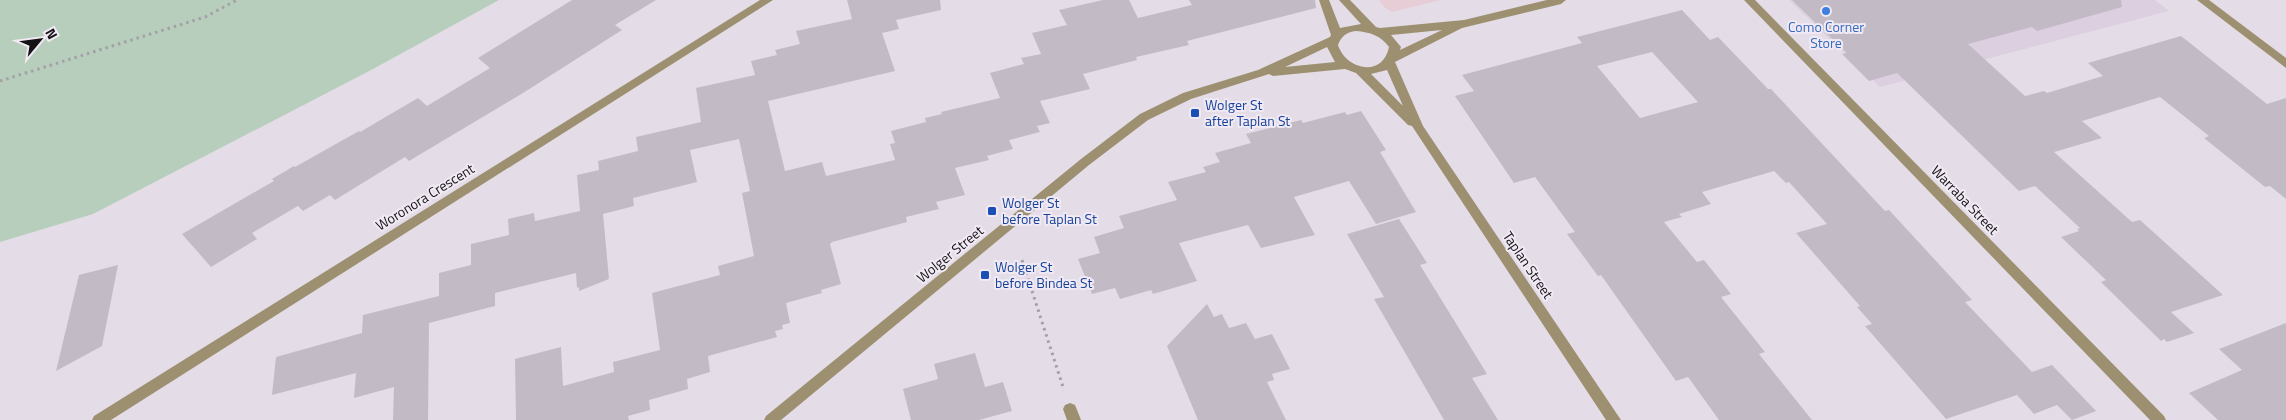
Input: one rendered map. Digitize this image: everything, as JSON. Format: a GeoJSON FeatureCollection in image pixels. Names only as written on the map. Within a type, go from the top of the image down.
{"type":"FeatureCollection","features":[{"type":"Feature","properties":{"kind":"street","name":"Woronora Crescent"},"geometry":{"type":"LineString","coordinates":[[99,420],[768,0]]}},
{"type":"Feature","properties":{"kind":"street"},"geometry":{"type":"LineString","coordinates":[[1324,0],[1335,38],[1332,51],[1345,65],[1360,70],[1377,70],[1464,24]]}},
{"type":"Feature","properties":{"kind":"street"},"geometry":{"type":"LineString","coordinates":[[1344,0],[1376,30],[1387,36],[1395,47],[1392,61]]}},
{"type":"Feature","properties":{"kind":"street"},"geometry":{"type":"LineString","coordinates":[[1335,38],[1348,29],[1376,30],[1464,24],[1561,0]]}},
{"type":"Feature","properties":{"kind":"street","name":"Warraba Street"},"geometry":{"type":"LineString","coordinates":[[1749,0],[2159,420]]}},
{"type":"Feature","properties":{"kind":"street"},"geometry":{"type":"LineString","coordinates":[[2202,0],[2286,64]]}},
{"type":"Feature","properties":{"kind":"street","name":"Wolger Street"},"geometry":{"type":"LineString","coordinates":[[771,420],[1085,162],[1144,117],[1187,96],[1262,73],[1335,38]]}},
{"type":"Feature","properties":{"kind":"street","name":"Taplan Street"},"geometry":{"type":"LineString","coordinates":[[1392,61],[1418,127]]}},
{"type":"Feature","properties":{"kind":"street","name":"Wolger Street"},"geometry":{"type":"LineString","coordinates":[[1262,73],[1345,65]]}},
{"type":"Feature","properties":{"kind":"street","name":"Taplan Street"},"geometry":{"type":"LineString","coordinates":[[1360,70],[1418,127],[1614,420]]}},
{"type":"Feature","properties":{"kind":"path"},"geometry":{"type":"LineString","coordinates":[[0,81],[205,17],[237,0]]}},
{"type":"Feature","properties":{"kind":"path"},"geometry":{"type":"LineString","coordinates":[[1022,260],[1072,414]]}},
{"type":"Feature","properties":{"kind":"shaded area"},"geometry":{"type":"Polygon","coordinates":[[[1379,0],[1441,0],[1392,12],[1384,7],[1379,0]]]}},
{"type":"Feature","properties":{"kind":"shaded area"},"geometry":{"type":"Polygon","coordinates":[[[1789,0],[2155,0],[2169,11],[1880,87],[1789,0]]]}},
{"type":"Feature","properties":{"kind":"green space"},"geometry":{"type":"Polygon","coordinates":[[[0,0],[499,0],[373,69],[93,214],[0,242],[0,0]]]}},
{"type":"Feature","properties":{"kind":"building"},"geometry":{"type":"Polygon","coordinates":[[[572,0],[656,0],[615,25],[622,30],[523,93],[409,161],[405,157],[335,200],[330,195],[303,211],[298,206],[252,233],[257,239],[211,267],[182,234],[274,181],[272,179],[294,166],[360,132],[418,98],[427,106],[490,68],[478,58],[572,0]]]}},
{"type":"Feature","properties":{"kind":"building"},"geometry":{"type":"Polygon","coordinates":[[[847,0],[940,0],[941,10],[896,20],[899,29],[882,33],[895,71],[768,101],[785,171],[822,162],[826,176],[895,160],[890,144],[895,143],[891,131],[926,122],[925,118],[942,114],[941,112],[1000,98],[990,73],[1024,64],[1021,58],[1041,54],[1032,33],[1067,25],[1059,10],[1103,0],[1129,0],[1138,18],[1192,5],[1189,0],[1315,0],[1316,8],[1187,41],[1189,45],[1136,57],[1137,60],[1083,74],[1090,89],[1040,101],[1050,123],[1037,126],[1040,132],[1009,140],[1013,149],[987,156],[989,160],[955,168],[965,195],[936,202],[939,209],[906,217],[907,222],[832,242],[830,244],[841,284],[821,290],[822,293],[786,303],[790,323],[782,325],[783,329],[775,331],[777,337],[708,356],[710,372],[687,379],[688,389],[649,400],[650,410],[628,416],[629,420],[516,420],[515,359],[561,347],[563,386],[614,372],[613,362],[660,350],[652,293],[720,275],[718,266],[754,256],[742,193],[750,191],[739,139],[690,150],[697,182],[633,198],[634,206],[603,214],[609,279],[579,291],[576,273],[495,293],[495,306],[429,323],[428,420],[393,420],[394,387],[354,398],[356,373],[272,395],[276,357],[362,333],[363,315],[439,296],[439,273],[471,265],[471,244],[509,235],[508,219],[534,213],[535,221],[580,211],[577,175],[599,170],[598,161],[638,151],[636,137],[701,122],[696,88],[755,75],[751,61],[777,55],[775,50],[800,44],[796,31],[852,19],[847,0]]]}},
{"type":"Feature","properties":{"kind":"building"},"geometry":{"type":"Polygon","coordinates":[[[1792,0],[2121,0],[2122,7],[2037,31],[2032,27],[1968,44],[2025,96],[2044,91],[2047,93],[2103,76],[2088,63],[2181,36],[2267,104],[2286,98],[2286,199],[2270,186],[2265,187],[2204,138],[2209,136],[2160,97],[2082,121],[2102,138],[2054,152],[2132,222],[2140,220],[2223,295],[2171,312],[2194,333],[2167,342],[2164,339],[2161,341],[2101,282],[2106,280],[2061,237],[2079,231],[2077,229],[2080,228],[2035,186],[2019,191],[1897,73],[1869,81],[1842,54],[1847,53],[1792,0]]]}},
{"type":"Feature","properties":{"kind":"building"},"geometry":{"type":"Polygon","coordinates":[[[1682,10],[1710,40],[1718,37],[1768,89],[1771,89],[1885,211],[1889,210],[1972,300],[1965,302],[2032,372],[2052,365],[2096,411],[2072,420],[2057,405],[2034,414],[2017,395],[1946,419],[1865,326],[1872,324],[1857,307],[1860,306],[1796,233],[1827,224],[1789,182],[1786,183],[1774,171],[1702,192],[1711,204],[1679,214],[1682,217],[1664,222],[1697,262],[1704,260],[1731,294],[1721,297],[1765,352],[1759,354],[1812,420],[1719,420],[1688,377],[1676,381],[1601,275],[1598,276],[1567,234],[1575,232],[1535,177],[1514,183],[1455,96],[1474,91],[1462,75],[1582,43],[1577,37],[1682,10]],[[1652,52],[1597,66],[1640,118],[1698,102],[1652,52]]]}},
{"type":"Feature","properties":{"kind":"building"},"geometry":{"type":"Polygon","coordinates":[[[1361,111],[1386,150],[1380,152],[1416,212],[1376,224],[1349,181],[1294,197],[1315,235],[1261,248],[1248,225],[1179,243],[1197,281],[1153,294],[1151,290],[1120,299],[1115,288],[1092,294],[1078,259],[1100,253],[1094,237],[1124,228],[1119,216],[1177,200],[1168,182],[1206,172],[1203,167],[1220,162],[1215,153],[1251,143],[1246,134],[1301,120],[1303,123],[1345,112],[1347,115],[1361,111]]]}},
{"type":"Feature","properties":{"kind":"building"},"geometry":{"type":"Polygon","coordinates":[[[1399,219],[1427,263],[1420,265],[1487,374],[1472,378],[1498,420],[1444,420],[1374,299],[1384,297],[1347,234],[1399,219]]]}},
{"type":"Feature","properties":{"kind":"building"},"geometry":{"type":"Polygon","coordinates":[[[118,265],[102,346],[56,371],[79,275],[118,265]]]}},
{"type":"Feature","properties":{"kind":"building"},"geometry":{"type":"Polygon","coordinates":[[[1207,304],[1214,317],[1222,314],[1229,328],[1246,323],[1255,339],[1272,334],[1290,369],[1272,374],[1274,380],[1267,382],[1286,420],[1198,420],[1167,346],[1207,304]]]}},
{"type":"Feature","properties":{"kind":"building"},"geometry":{"type":"Polygon","coordinates":[[[2286,323],[2286,420],[2218,420],[2189,393],[2242,370],[2219,349],[2286,323]]]}},
{"type":"Feature","properties":{"kind":"building"},"geometry":{"type":"Polygon","coordinates":[[[975,353],[985,387],[1003,382],[1012,411],[979,420],[911,420],[903,389],[938,379],[934,364],[975,353]]]}},
{"type":"Feature","properties":{"kind":"place","name":"Como Corner Store"},"geometry":{"type":"Point","coordinates":[1826,11]}},
{"type":"Feature","properties":{"kind":"place","name":"Wolger St after Taplan St"},"geometry":{"type":"Point","coordinates":[1195,113]}},
{"type":"Feature","properties":{"kind":"place","name":"Wolger St before Taplan St"},"geometry":{"type":"Point","coordinates":[992,211]}},
{"type":"Feature","properties":{"kind":"place","name":"Wolger St before Bindea St"},"geometry":{"type":"Point","coordinates":[985,275]}}]}
